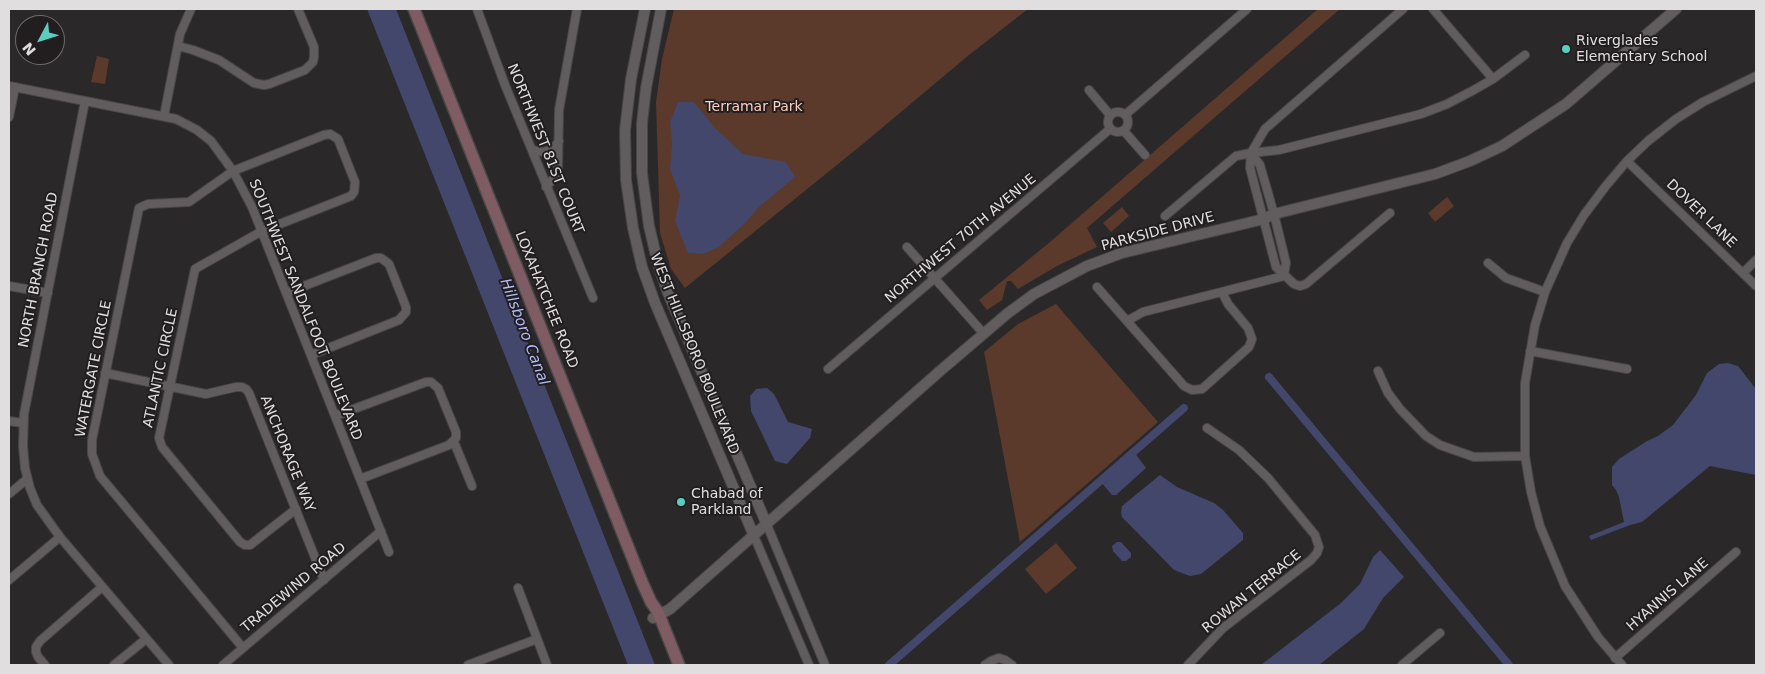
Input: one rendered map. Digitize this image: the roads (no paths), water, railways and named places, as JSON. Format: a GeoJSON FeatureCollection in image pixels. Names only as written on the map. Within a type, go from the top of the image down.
{"type":"FeatureCollection","features":[{"type":"Feature","properties":{"kind":"main road","name":"LOXAHATCHEE ROAD"},"geometry":{"type":"LineString","coordinates":[[414,9],[651,602],[671,665]]}},
{"type":"Feature","properties":{"kind":"main road","name":"LOXAHATCHEE ROAD"},"geometry":{"type":"LineString","coordinates":[[656,616],[679,665]]}},
{"type":"Feature","properties":{"kind":"street"},"geometry":{"type":"LineString","coordinates":[[164,116],[182,28],[191,9]]}},
{"type":"Feature","properties":{"kind":"street"},"geometry":{"type":"LineString","coordinates":[[178,46],[219,60],[258,85],[269,84],[305,70],[314,59],[314,48],[298,9]]}},
{"type":"Feature","properties":{"kind":"street","name":"NORTHWEST 81ST COURT"},"geometry":{"type":"LineString","coordinates":[[476,9],[546,187],[593,298]]}},
{"type":"Feature","properties":{"kind":"street"},"geometry":{"type":"LineString","coordinates":[[546,187],[554,178],[558,168],[559,110],[577,9]]}},
{"type":"Feature","properties":{"kind":"street","name":"WEST HILLSBORO BOULEVARD"},"geometry":{"type":"LineString","coordinates":[[645,9],[630,85],[625,130],[626,180],[635,242],[655,303],[809,665]]}},
{"type":"Feature","properties":{"kind":"street","name":"WEST HILLSBORO BOULEVARD"},"geometry":{"type":"LineString","coordinates":[[661,9],[647,82],[642,123],[642,173],[649,226],[658,264],[668,293],[825,665]]}},
{"type":"Feature","properties":{"kind":"street"},"geometry":{"type":"LineString","coordinates":[[1125,115],[1247,9]]}},
{"type":"Feature","properties":{"kind":"street"},"geometry":{"type":"LineString","coordinates":[[1284,276],[1286,263],[1253,178],[1250,168],[1251,153],[1265,129],[1403,9]]}},
{"type":"Feature","properties":{"kind":"street"},"geometry":{"type":"LineString","coordinates":[[1434,9],[1493,78]]}},
{"type":"Feature","properties":{"kind":"street","name":"PARKSIDE DRIVE"},"geometry":{"type":"LineString","coordinates":[[656,616],[670,609],[1008,313],[1034,294],[1087,266],[1122,253],[1435,174],[1502,146],[1543,121],[1578,94],[1676,9]]}},
{"type":"Feature","properties":{"kind":"street"},"geometry":{"type":"LineString","coordinates":[[1166,216],[1236,156],[1279,150],[1421,114],[1447,104],[1493,78],[1525,55]]}},
{"type":"Feature","properties":{"kind":"street"},"geometry":{"type":"LineString","coordinates":[[1622,665],[1582,614],[1565,586],[1540,526],[1531,492],[1525,456],[1525,383],[1535,325],[1545,292],[1567,243],[1584,215],[1627,161],[1648,141],[1676,119],[1703,102],[1756,76]]}},
{"type":"Feature","properties":{"kind":"street"},"geometry":{"type":"LineString","coordinates":[[9,117],[12,87]]}},
{"type":"Feature","properties":{"kind":"street","name":"SOUTHWEST SANDALFOOT BOULEVARD"},"geometry":{"type":"LineString","coordinates":[[12,87],[164,116],[187,124],[207,137],[244,189],[389,552]]}},
{"type":"Feature","properties":{"kind":"street"},"geometry":{"type":"LineString","coordinates":[[1089,90],[1110,115]]}},
{"type":"Feature","properties":{"kind":"street","name":"NORTH BRANCH ROAD"},"geometry":{"type":"LineString","coordinates":[[85,101],[23,424],[23,446],[28,479],[38,505],[60,537],[169,665]]}},
{"type":"Feature","properties":{"kind":"street"},"geometry":{"type":"LineString","coordinates":[[1116,112],[1125,115],[1128,121],[1124,131],[1118,132],[1110,129],[1107,124],[1110,115],[1116,112]]}},
{"type":"Feature","properties":{"kind":"street","name":"NORTHWEST 70TH AVENUE"},"geometry":{"type":"LineString","coordinates":[[828,369],[1110,129]]}},
{"type":"Feature","properties":{"kind":"street"},"geometry":{"type":"LineString","coordinates":[[1124,131],[1145,154]]}},
{"type":"Feature","properties":{"kind":"street","name":"ATLANTIC CIRCLE"},"geometry":{"type":"LineString","coordinates":[[233,171],[324,135],[334,135],[338,139],[355,182],[354,192],[351,196],[262,231],[195,270],[159,438],[162,447],[240,542],[245,545],[250,545],[296,509]]}},
{"type":"Feature","properties":{"kind":"street"},"geometry":{"type":"LineString","coordinates":[[532,150],[543,152],[552,148],[559,141]]}},
{"type":"Feature","properties":{"kind":"street"},"geometry":{"type":"LineString","coordinates":[[1251,153],[1260,165],[1263,176],[1276,267],[1294,284],[1300,286],[1306,284],[1390,213]]}},
{"type":"Feature","properties":{"kind":"street","name":"DOVER LANE"},"geometry":{"type":"LineString","coordinates":[[1627,161],[1756,286]]}},
{"type":"Feature","properties":{"kind":"street","name":"WATERGATE CIRCLE"},"geometry":{"type":"LineString","coordinates":[[233,171],[189,202],[148,204],[139,208],[105,373],[92,448],[100,476],[243,648]]}},
{"type":"Feature","properties":{"kind":"street"},"geometry":{"type":"LineString","coordinates":[[1253,178],[1263,176]]}},
{"type":"Feature","properties":{"kind":"street"},"geometry":{"type":"LineString","coordinates":[[907,247],[984,334]]}},
{"type":"Feature","properties":{"kind":"street"},"geometry":{"type":"LineString","coordinates":[[1275,259],[1284,257]]}},
{"type":"Feature","properties":{"kind":"street"},"geometry":{"type":"LineString","coordinates":[[286,293],[376,258],[382,258],[386,260],[406,307],[403,317],[311,355]]}},
{"type":"Feature","properties":{"kind":"street"},"geometry":{"type":"LineString","coordinates":[[1743,273],[1756,260]]}},
{"type":"Feature","properties":{"kind":"street"},"geometry":{"type":"LineString","coordinates":[[1488,263],[1506,278],[1545,292]]}},
{"type":"Feature","properties":{"kind":"street"},"geometry":{"type":"LineString","coordinates":[[1127,320],[1143,312],[1284,276]]}},
{"type":"Feature","properties":{"kind":"street"},"geometry":{"type":"LineString","coordinates":[[9,286],[48,293]]}},
{"type":"Feature","properties":{"kind":"street"},"geometry":{"type":"LineString","coordinates":[[1097,287],[1184,386],[1192,390],[1202,389],[1249,347],[1252,339],[1248,328],[1228,304],[1222,292]]}},
{"type":"Feature","properties":{"kind":"street"},"geometry":{"type":"LineString","coordinates":[[1530,351],[1627,369]]}},
{"type":"Feature","properties":{"kind":"street"},"geometry":{"type":"LineString","coordinates":[[1378,371],[1388,393],[1400,409],[1426,436],[1440,445],[1474,457],[1525,456]]}},
{"type":"Feature","properties":{"kind":"street","name":"ANCHORAGE WAY"},"geometry":{"type":"LineString","coordinates":[[105,373],[206,394],[236,387],[246,389],[324,580]]}},
{"type":"Feature","properties":{"kind":"street"},"geometry":{"type":"LineString","coordinates":[[335,416],[430,382],[438,388],[456,432],[454,442],[472,486]]}},
{"type":"Feature","properties":{"kind":"street"},"geometry":{"type":"LineString","coordinates":[[9,420],[23,424]]}},
{"type":"Feature","properties":{"kind":"street","name":"ROWAN TERRACE"},"geometry":{"type":"LineString","coordinates":[[1188,665],[1224,628],[1311,560],[1317,553],[1319,546],[1315,534],[1268,478],[1238,450],[1208,428]]}},
{"type":"Feature","properties":{"kind":"street"},"geometry":{"type":"LineString","coordinates":[[360,479],[454,442]]}},
{"type":"Feature","properties":{"kind":"street"},"geometry":{"type":"LineString","coordinates":[[9,494],[28,479]]}},
{"type":"Feature","properties":{"kind":"street","name":"TRADEWIND ROAD"},"geometry":{"type":"LineString","coordinates":[[223,665],[381,531]]}},
{"type":"Feature","properties":{"kind":"street"},"geometry":{"type":"LineString","coordinates":[[9,580],[60,537]]}},
{"type":"Feature","properties":{"kind":"street","name":"HYANNIS LANE"},"geometry":{"type":"LineString","coordinates":[[1615,658],[1736,552]]}},
{"type":"Feature","properties":{"kind":"street"},"geometry":{"type":"LineString","coordinates":[[44,665],[36,652],[36,647],[40,641],[102,587]]}},
{"type":"Feature","properties":{"kind":"street"},"geometry":{"type":"LineString","coordinates":[[518,588],[548,665]]}},
{"type":"Feature","properties":{"kind":"street"},"geometry":{"type":"LineString","coordinates":[[1402,665],[1440,633]]}},
{"type":"Feature","properties":{"kind":"street"},"geometry":{"type":"LineString","coordinates":[[114,665],[146,639]]}},
{"type":"Feature","properties":{"kind":"street"},"geometry":{"type":"LineString","coordinates":[[468,665],[537,639]]}},
{"type":"Feature","properties":{"kind":"street"},"geometry":{"type":"LineString","coordinates":[[984,665],[991,660],[999,658],[1012,665]]}},
{"type":"Feature","properties":{"kind":"water","name":"Hillsboro Canal"},"geometry":{"type":"Polygon","coordinates":[[[367,9],[396,9],[655,665],[628,665],[367,9]]]}},
{"type":"Feature","properties":{"kind":"water"},"geometry":{"type":"Polygon","coordinates":[[[678,102],[694,102],[715,128],[743,154],[786,162],[795,177],[759,207],[719,247],[703,254],[688,253],[675,221],[680,195],[670,169],[672,143],[670,122],[678,102]]]}},
{"type":"Feature","properties":{"kind":"water"},"geometry":{"type":"Polygon","coordinates":[[[1728,363],[1738,366],[1756,389],[1756,475],[1710,466],[1642,522],[1591,540],[1589,536],[1624,522],[1619,497],[1612,485],[1612,467],[1619,459],[1673,425],[1696,395],[1707,373],[1719,364],[1728,363]]]}},
{"type":"Feature","properties":{"kind":"water"},"geometry":{"type":"Polygon","coordinates":[[[767,388],[774,394],[788,422],[812,429],[810,438],[787,464],[775,461],[751,411],[750,396],[756,389],[767,388]]]}},
{"type":"Feature","properties":{"kind":"water"},"geometry":{"type":"Polygon","coordinates":[[[1134,452],[1146,468],[1116,495],[1112,495],[1100,481],[1134,452]]]}},
{"type":"Feature","properties":{"kind":"water"},"geometry":{"type":"Polygon","coordinates":[[[1160,475],[1177,487],[1214,503],[1223,510],[1243,533],[1243,540],[1201,574],[1190,576],[1174,570],[1122,517],[1122,506],[1160,475]]]}},
{"type":"Feature","properties":{"kind":"water"},"geometry":{"type":"Polygon","coordinates":[[[1117,542],[1121,542],[1131,553],[1131,557],[1126,561],[1122,561],[1113,551],[1112,546],[1117,542]]]}},
{"type":"Feature","properties":{"kind":"water"},"geometry":{"type":"Polygon","coordinates":[[[1380,550],[1404,577],[1383,598],[1364,629],[1319,665],[1261,665],[1341,603],[1360,584],[1373,557],[1380,550]]]}},
{"type":"Feature","properties":{"kind":"waterway"},"geometry":{"type":"LineString","coordinates":[[1269,377],[1509,665]]}},
{"type":"Feature","properties":{"kind":"waterway"},"geometry":{"type":"LineString","coordinates":[[889,665],[1184,408]]}},
{"type":"Feature","properties":{"kind":"place","name":"Riverglades Elementary School"},"geometry":{"type":"Point","coordinates":[1566,49]}},
{"type":"Feature","properties":{"kind":"place","name":"Chabad of Parkland"},"geometry":{"type":"Point","coordinates":[681,502]}},
{"type":"Feature","properties":{"kind":"park label","name":"Terramar Park"},"geometry":{"type":"Point","coordinates":[754,107]}}]}
